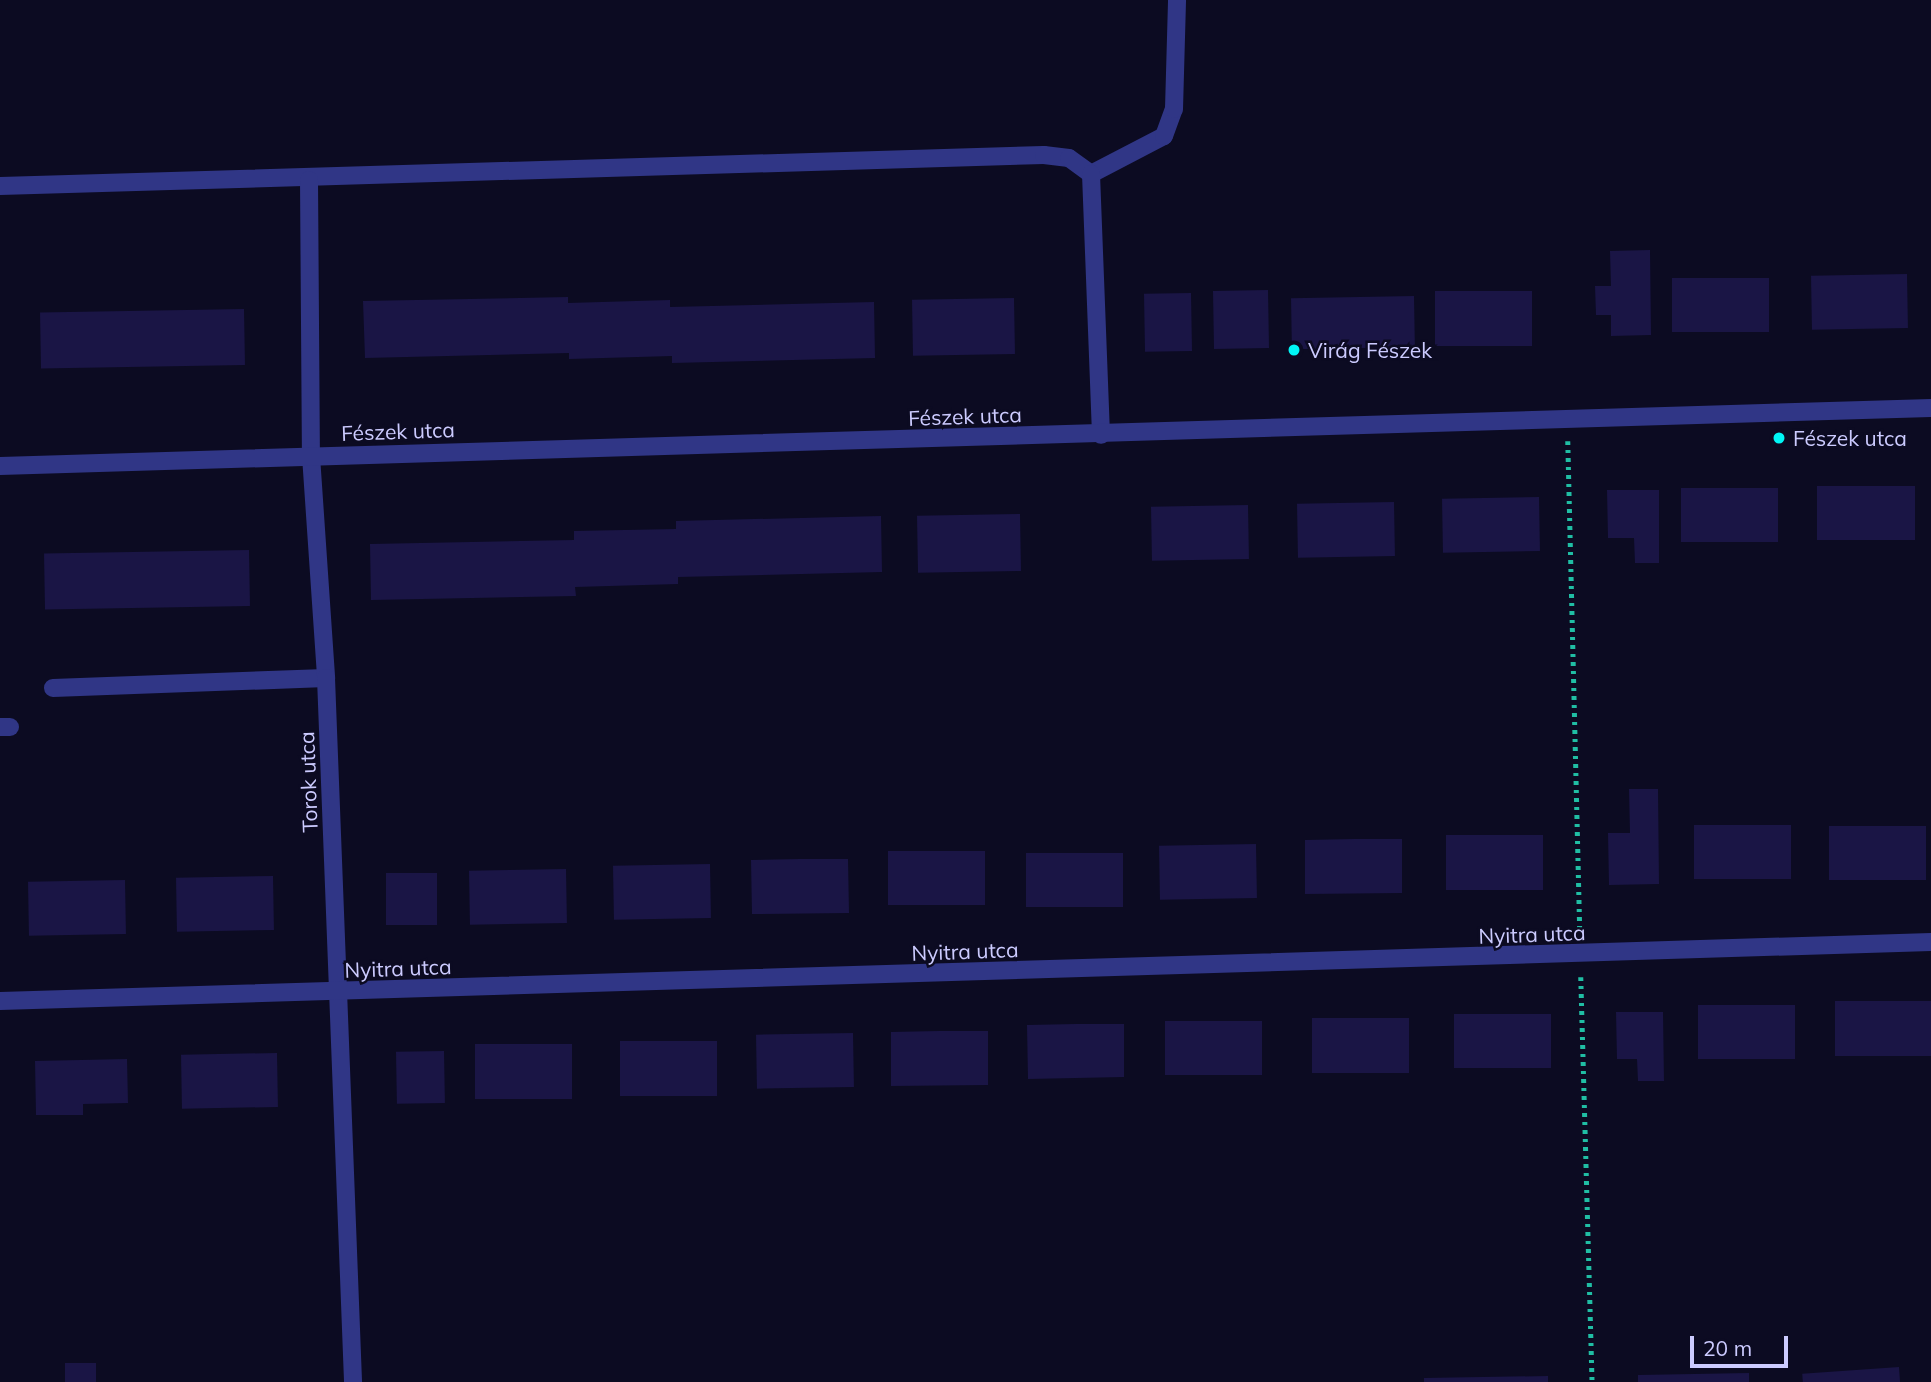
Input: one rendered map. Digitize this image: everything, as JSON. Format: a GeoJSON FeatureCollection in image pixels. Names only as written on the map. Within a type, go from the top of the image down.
{"type":"FeatureCollection","features":[{"type":"Feature","properties":{"kind":"street"},"geometry":{"type":"LineString","coordinates":[[1091,174],[1164,136],[1174,109],[1177,0]]}},
{"type":"Feature","properties":{"kind":"street"},"geometry":{"type":"LineString","coordinates":[[0,186],[309,180],[1044,155],[1069,158],[1091,174]]}},
{"type":"Feature","properties":{"kind":"street"},"geometry":{"type":"LineString","coordinates":[[1091,174],[1101,435]]}},
{"type":"Feature","properties":{"kind":"street","name":"Torok utca"},"geometry":{"type":"LineString","coordinates":[[309,180],[311,456],[326,678],[353,1382]]}},
{"type":"Feature","properties":{"kind":"street","name":"Fészek utca"},"geometry":{"type":"LineString","coordinates":[[0,466],[1931,408]]}},
{"type":"Feature","properties":{"kind":"street"},"geometry":{"type":"LineString","coordinates":[[52,688],[326,678]]}},
{"type":"Feature","properties":{"kind":"street","name":"Nyitra utca"},"geometry":{"type":"LineString","coordinates":[[0,1001],[1581,956],[1931,942]]}},
{"type":"Feature","properties":{"kind":"path"},"geometry":{"type":"LineString","coordinates":[[1567,419],[1592,1382]]}},
{"type":"Feature","properties":{"kind":"building"},"geometry":{"type":"Polygon","coordinates":[[[1650,250],[1651,335],[1611,336],[1611,315],[1596,315],[1595,286],[1611,286],[1610,251],[1650,250]]]}},
{"type":"Feature","properties":{"kind":"building"},"geometry":{"type":"Polygon","coordinates":[[[1907,274],[1908,328],[1812,330],[1811,276],[1907,274]]]}},
{"type":"Feature","properties":{"kind":"building"},"geometry":{"type":"Polygon","coordinates":[[[1672,278],[1769,278],[1769,332],[1672,332],[1672,278]]]}},
{"type":"Feature","properties":{"kind":"building"},"geometry":{"type":"Polygon","coordinates":[[[1268,290],[1269,348],[1214,349],[1213,291],[1268,290]]]}},
{"type":"Feature","properties":{"kind":"building"},"geometry":{"type":"Polygon","coordinates":[[[1435,291],[1532,291],[1532,346],[1435,346],[1435,291]]]}},
{"type":"Feature","properties":{"kind":"building"},"geometry":{"type":"Polygon","coordinates":[[[1191,293],[1192,351],[1145,352],[1144,294],[1191,293]]]}},
{"type":"Feature","properties":{"kind":"building"},"geometry":{"type":"Polygon","coordinates":[[[1414,296],[1415,347],[1292,349],[1291,298],[1414,296]]]}},
{"type":"Feature","properties":{"kind":"building"},"geometry":{"type":"Polygon","coordinates":[[[568,297],[568,303],[670,300],[670,307],[874,302],[875,358],[672,363],[672,356],[569,359],[569,353],[365,358],[363,301],[568,297]]]}},
{"type":"Feature","properties":{"kind":"building"},"geometry":{"type":"Polygon","coordinates":[[[1014,298],[1015,354],[913,356],[912,300],[1014,298]]]}},
{"type":"Feature","properties":{"kind":"building"},"geometry":{"type":"Polygon","coordinates":[[[244,309],[245,365],[41,369],[40,313],[244,309]]]}},
{"type":"Feature","properties":{"kind":"building"},"geometry":{"type":"Polygon","coordinates":[[[1817,486],[1915,486],[1915,540],[1817,540],[1817,486]]]}},
{"type":"Feature","properties":{"kind":"building"},"geometry":{"type":"Polygon","coordinates":[[[1681,488],[1778,488],[1778,542],[1681,542],[1681,488]]]}},
{"type":"Feature","properties":{"kind":"building"},"geometry":{"type":"Polygon","coordinates":[[[1607,490],[1659,490],[1659,563],[1635,563],[1634,538],[1608,538],[1607,490]]]}},
{"type":"Feature","properties":{"kind":"building"},"geometry":{"type":"Polygon","coordinates":[[[1539,497],[1540,551],[1443,553],[1442,499],[1539,497]]]}},
{"type":"Feature","properties":{"kind":"building"},"geometry":{"type":"Polygon","coordinates":[[[1394,502],[1395,556],[1298,558],[1297,504],[1394,502]]]}},
{"type":"Feature","properties":{"kind":"building"},"geometry":{"type":"Polygon","coordinates":[[[1248,505],[1249,559],[1152,561],[1151,507],[1248,505]]]}},
{"type":"Feature","properties":{"kind":"building"},"geometry":{"type":"Polygon","coordinates":[[[1020,514],[1021,571],[918,573],[917,516],[1020,514]]]}},
{"type":"Feature","properties":{"kind":"building"},"geometry":{"type":"Polygon","coordinates":[[[881,516],[882,572],[678,577],[678,584],[575,587],[576,596],[371,600],[370,544],[574,540],[574,531],[676,529],[676,521],[881,516]]]}},
{"type":"Feature","properties":{"kind":"building"},"geometry":{"type":"Polygon","coordinates":[[[249,550],[250,606],[45,610],[44,554],[249,550]]]}},
{"type":"Feature","properties":{"kind":"building"},"geometry":{"type":"Polygon","coordinates":[[[1629,789],[1658,789],[1659,884],[1609,885],[1608,833],[1630,833],[1629,789]]]}},
{"type":"Feature","properties":{"kind":"building"},"geometry":{"type":"Polygon","coordinates":[[[1694,825],[1791,825],[1791,879],[1694,879],[1694,825]]]}},
{"type":"Feature","properties":{"kind":"building"},"geometry":{"type":"Polygon","coordinates":[[[1829,826],[1926,826],[1926,880],[1829,880],[1829,826]]]}},
{"type":"Feature","properties":{"kind":"building"},"geometry":{"type":"Polygon","coordinates":[[[1446,835],[1543,835],[1543,890],[1446,890],[1446,835]]]}},
{"type":"Feature","properties":{"kind":"building"},"geometry":{"type":"Polygon","coordinates":[[[1402,839],[1402,893],[1305,894],[1305,840],[1402,839]]]}},
{"type":"Feature","properties":{"kind":"building"},"geometry":{"type":"Polygon","coordinates":[[[1256,844],[1257,898],[1160,900],[1159,846],[1256,844]]]}},
{"type":"Feature","properties":{"kind":"building"},"geometry":{"type":"Polygon","coordinates":[[[888,851],[985,851],[985,905],[888,905],[888,851]]]}},
{"type":"Feature","properties":{"kind":"building"},"geometry":{"type":"Polygon","coordinates":[[[1026,853],[1123,853],[1123,907],[1026,907],[1026,853]]]}},
{"type":"Feature","properties":{"kind":"building"},"geometry":{"type":"Polygon","coordinates":[[[848,859],[849,913],[752,914],[751,860],[848,859]]]}},
{"type":"Feature","properties":{"kind":"building"},"geometry":{"type":"Polygon","coordinates":[[[710,864],[711,918],[614,920],[613,866],[710,864]]]}},
{"type":"Feature","properties":{"kind":"building"},"geometry":{"type":"Polygon","coordinates":[[[566,869],[567,923],[470,925],[469,871],[566,869]]]}},
{"type":"Feature","properties":{"kind":"building"},"geometry":{"type":"Polygon","coordinates":[[[386,873],[437,873],[437,925],[386,925],[386,873]]]}},
{"type":"Feature","properties":{"kind":"building"},"geometry":{"type":"Polygon","coordinates":[[[273,876],[274,930],[177,932],[176,878],[273,876]]]}},
{"type":"Feature","properties":{"kind":"building"},"geometry":{"type":"Polygon","coordinates":[[[125,880],[126,934],[29,936],[28,882],[125,880]]]}},
{"type":"Feature","properties":{"kind":"building"},"geometry":{"type":"Polygon","coordinates":[[[1835,1001],[1931,1001],[1931,1056],[1835,1056],[1835,1001]]]}},
{"type":"Feature","properties":{"kind":"building"},"geometry":{"type":"Polygon","coordinates":[[[1698,1005],[1795,1005],[1795,1059],[1698,1059],[1698,1005]]]}},
{"type":"Feature","properties":{"kind":"building"},"geometry":{"type":"Polygon","coordinates":[[[1616,1012],[1663,1012],[1664,1081],[1638,1081],[1637,1059],[1617,1059],[1616,1012]]]}},
{"type":"Feature","properties":{"kind":"building"},"geometry":{"type":"Polygon","coordinates":[[[1454,1014],[1551,1014],[1551,1068],[1454,1068],[1454,1014]]]}},
{"type":"Feature","properties":{"kind":"building"},"geometry":{"type":"Polygon","coordinates":[[[1312,1018],[1409,1018],[1409,1073],[1312,1073],[1312,1018]]]}},
{"type":"Feature","properties":{"kind":"building"},"geometry":{"type":"Polygon","coordinates":[[[1165,1021],[1262,1021],[1262,1075],[1165,1075],[1165,1021]]]}},
{"type":"Feature","properties":{"kind":"building"},"geometry":{"type":"Polygon","coordinates":[[[1124,1024],[1124,1077],[1028,1079],[1027,1025],[1124,1024]]]}},
{"type":"Feature","properties":{"kind":"building"},"geometry":{"type":"Polygon","coordinates":[[[988,1031],[988,1085],[891,1086],[891,1032],[988,1031]]]}},
{"type":"Feature","properties":{"kind":"building"},"geometry":{"type":"Polygon","coordinates":[[[853,1033],[854,1087],[757,1089],[756,1035],[853,1033]]]}},
{"type":"Feature","properties":{"kind":"building"},"geometry":{"type":"Polygon","coordinates":[[[620,1041],[717,1041],[717,1096],[620,1096],[620,1041]]]}},
{"type":"Feature","properties":{"kind":"building"},"geometry":{"type":"Polygon","coordinates":[[[475,1044],[572,1044],[572,1099],[475,1099],[475,1044]]]}},
{"type":"Feature","properties":{"kind":"building"},"geometry":{"type":"Polygon","coordinates":[[[444,1051],[445,1103],[397,1104],[396,1052],[444,1051]]]}},
{"type":"Feature","properties":{"kind":"building"},"geometry":{"type":"Polygon","coordinates":[[[277,1053],[278,1107],[182,1109],[181,1055],[277,1053]]]}},
{"type":"Feature","properties":{"kind":"building"},"geometry":{"type":"Polygon","coordinates":[[[127,1059],[128,1103],[83,1104],[83,1115],[36,1115],[35,1061],[127,1059]]]}},
{"type":"Feature","properties":{"kind":"building"},"geometry":{"type":"Polygon","coordinates":[[[65,1363],[96,1363],[96,1382],[65,1382],[65,1363]]]}},
{"type":"Feature","properties":{"kind":"building"},"geometry":{"type":"Polygon","coordinates":[[[1899,1367],[1900,1382],[1803,1382],[1802,1374],[1899,1367]]]}},
{"type":"Feature","properties":{"kind":"building"},"geometry":{"type":"Polygon","coordinates":[[[1749,1373],[1749,1382],[1638,1382],[1638,1375],[1749,1373]]]}},
{"type":"Feature","properties":{"kind":"building"},"geometry":{"type":"Polygon","coordinates":[[[1548,1376],[1548,1382],[1424,1382],[1424,1378],[1548,1376]]]}},
{"type":"Feature","properties":{"kind":"place","name":"Virág Fészek"},"geometry":{"type":"Point","coordinates":[1294,350]}},
{"type":"Feature","properties":{"kind":"place","name":"Fészek utca"},"geometry":{"type":"Point","coordinates":[1779,438]}}]}
